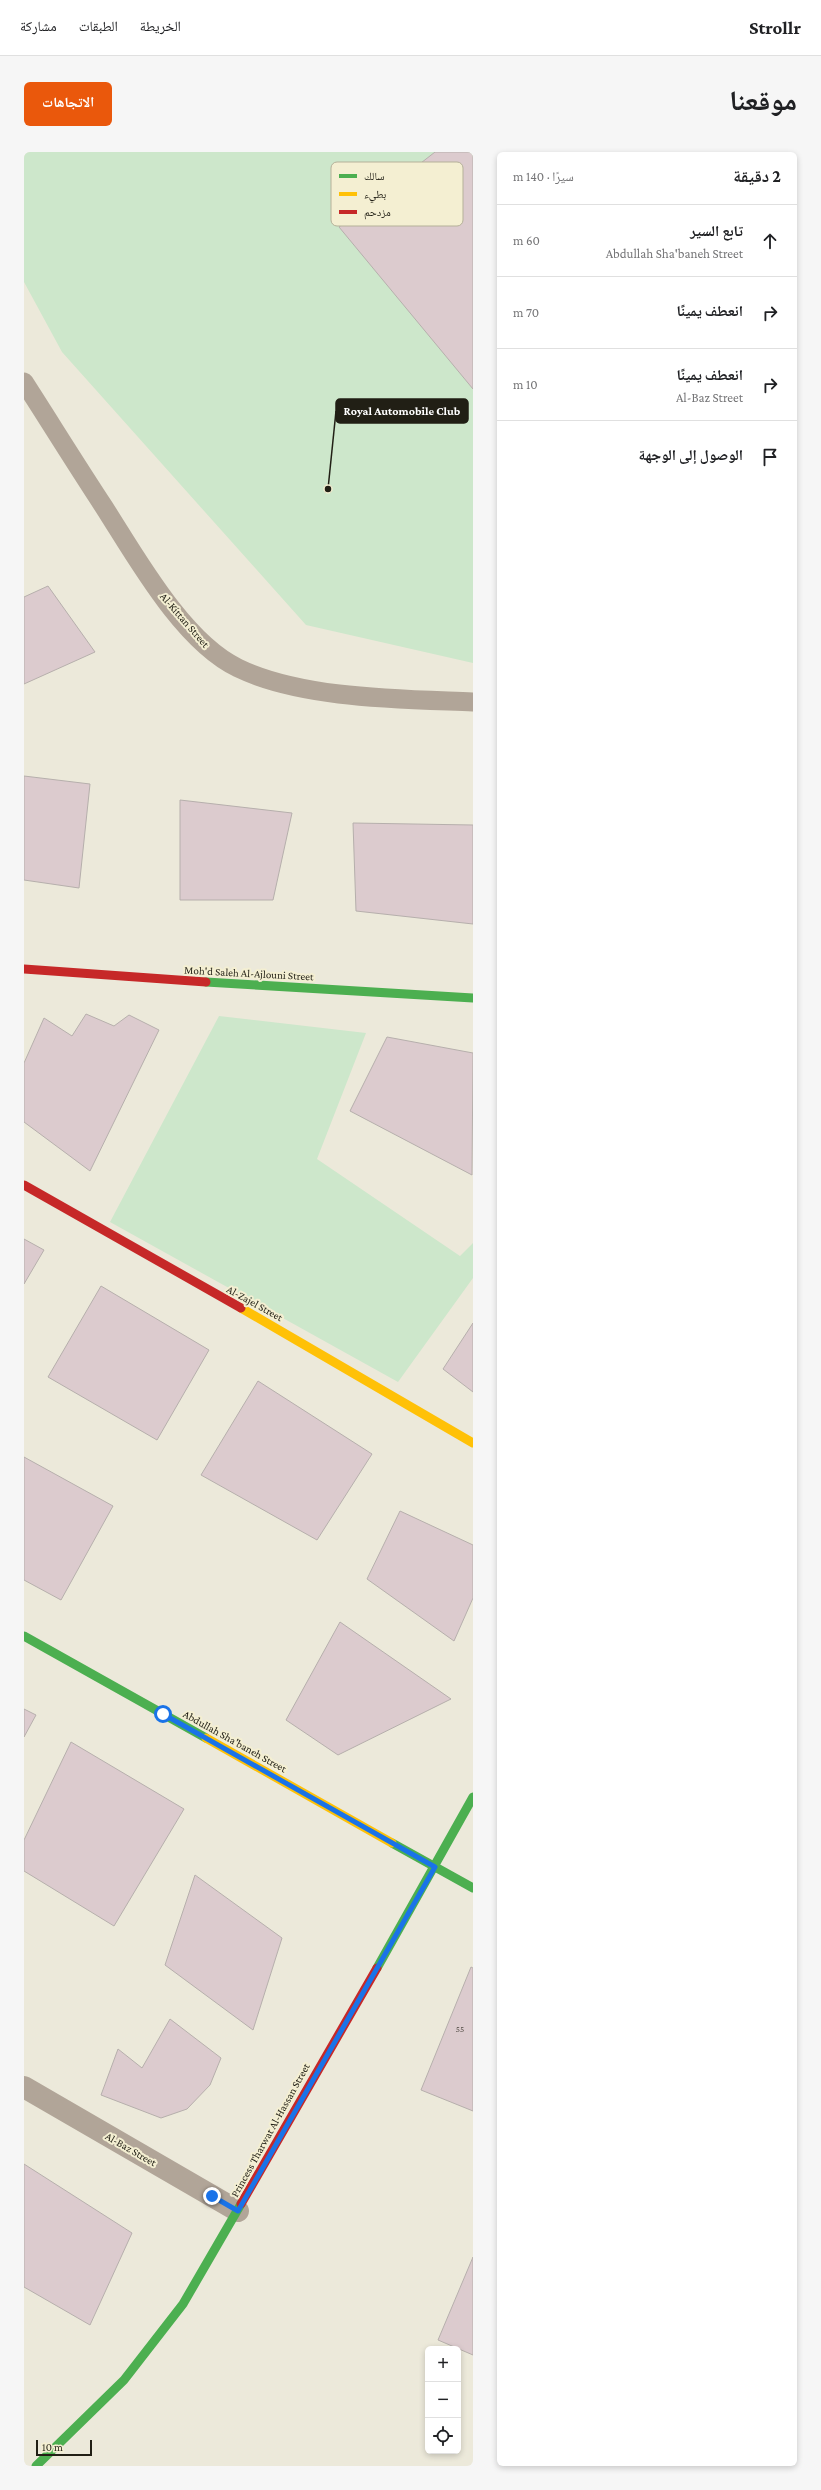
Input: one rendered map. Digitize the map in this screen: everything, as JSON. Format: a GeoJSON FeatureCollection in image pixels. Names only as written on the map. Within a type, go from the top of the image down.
{"type":"FeatureCollection","features":[{"type":"Feature","properties":{"kind":"street","name":"Moh'd Saleh Al-Ajlouni Street"},"geometry":{"type":"LineString","coordinates":[[24,969],[184,981],[473,998]]}},
{"type":"Feature","properties":{"kind":"street","name":"Al-Zajel Street"},"geometry":{"type":"LineString","coordinates":[[24,1185],[378,1386],[473,1443]]}},
{"type":"Feature","properties":{"kind":"street","name":"Abdullah Sha'baneh Street"},"geometry":{"type":"LineString","coordinates":[[24,1636],[473,1888]]}},
{"type":"Feature","properties":{"kind":"street","name":"Princess Tharwat Al-Hassan Street"},"geometry":{"type":"LineString","coordinates":[[36,2466],[114,2391],[146,2354],[183,2304],[435,1867],[473,1797]]}},
{"type":"Feature","properties":{"kind":"street","name":"Al-Baz Street"},"geometry":{"type":"LineString","coordinates":[[24,2087],[238,2211]]}},
{"type":"Feature","properties":{"kind":"lane","name":"Al-Kittan Street"},"geometry":{"type":"LineString","coordinates":[[24,382],[167,602],[210,650],[237,668],[266,680],[301,688],[394,699],[473,702]]}},
{"type":"Feature","properties":{"kind":"green space"},"geometry":{"type":"Polygon","coordinates":[[[24,152],[473,152],[473,663],[306,625],[62,352],[24,282],[24,152]]]}},
{"type":"Feature","properties":{"kind":"green space"},"geometry":{"type":"Polygon","coordinates":[[[219,1016],[366,1033],[317,1159],[460,1256],[473,1243],[473,1278],[398,1382],[110,1222],[219,1016]]]}},
{"type":"Feature","properties":{"kind":"building"},"geometry":{"type":"Polygon","coordinates":[[[435,152],[473,152],[473,389],[339,227],[463,226],[463,162],[422,162],[435,152]]]}},
{"type":"Feature","properties":{"kind":"building"},"geometry":{"type":"Polygon","coordinates":[[[48,586],[95,652],[24,684],[24,597],[48,586]]]}},
{"type":"Feature","properties":{"kind":"building"},"geometry":{"type":"Polygon","coordinates":[[[24,776],[90,784],[79,888],[24,880],[24,776]]]}},
{"type":"Feature","properties":{"kind":"building"},"geometry":{"type":"Polygon","coordinates":[[[180,800],[292,813],[273,900],[180,900],[180,800]]]}},
{"type":"Feature","properties":{"kind":"building"},"geometry":{"type":"Polygon","coordinates":[[[353,823],[473,825],[473,924],[356,911],[353,823]]]}},
{"type":"Feature","properties":{"kind":"building"},"geometry":{"type":"Polygon","coordinates":[[[86,1014],[114,1026],[129,1015],[159,1030],[90,1171],[24,1122],[24,1063],[44,1018],[72,1036],[86,1014]]]}},
{"type":"Feature","properties":{"kind":"building"},"geometry":{"type":"Polygon","coordinates":[[[387,1037],[473,1053],[472,1175],[350,1111],[387,1037]]]}},
{"type":"Feature","properties":{"kind":"building"},"geometry":{"type":"Polygon","coordinates":[[[24,1239],[44,1250],[24,1284],[24,1239]]]}},
{"type":"Feature","properties":{"kind":"building"},"geometry":{"type":"Polygon","coordinates":[[[101,1286],[209,1350],[157,1440],[48,1377],[101,1286]]]}},
{"type":"Feature","properties":{"kind":"building"},"geometry":{"type":"Polygon","coordinates":[[[473,1323],[473,1392],[443,1369],[473,1323]]]}},
{"type":"Feature","properties":{"kind":"building"},"geometry":{"type":"Polygon","coordinates":[[[258,1381],[372,1454],[317,1540],[201,1475],[258,1381]]]}},
{"type":"Feature","properties":{"kind":"building"},"geometry":{"type":"Polygon","coordinates":[[[24,1457],[113,1506],[61,1600],[24,1580],[24,1457]]]}},
{"type":"Feature","properties":{"kind":"building"},"geometry":{"type":"Polygon","coordinates":[[[400,1511],[473,1545],[473,1598],[454,1641],[367,1579],[400,1511]]]}},
{"type":"Feature","properties":{"kind":"building"},"geometry":{"type":"Polygon","coordinates":[[[340,1622],[451,1699],[338,1755],[286,1720],[340,1622]]]}},
{"type":"Feature","properties":{"kind":"building"},"geometry":{"type":"Polygon","coordinates":[[[24,1709],[36,1715],[24,1737],[24,1709]]]}},
{"type":"Feature","properties":{"kind":"building"},"geometry":{"type":"Polygon","coordinates":[[[71,1742],[184,1809],[114,1926],[24,1871],[24,1840],[71,1742]]]}},
{"type":"Feature","properties":{"kind":"building"},"geometry":{"type":"Polygon","coordinates":[[[195,1875],[282,1938],[253,2030],[165,1965],[195,1875]]]}},
{"type":"Feature","properties":{"kind":"building"},"geometry":{"type":"Polygon","coordinates":[[[471,1967],[473,1968],[473,2111],[421,2090],[471,1967]]]}},
{"type":"Feature","properties":{"kind":"building"},"geometry":{"type":"Polygon","coordinates":[[[170,2019],[221,2058],[210,2085],[187,2109],[161,2118],[101,2095],[118,2049],[142,2068],[170,2019]]]}},
{"type":"Feature","properties":{"kind":"building"},"geometry":{"type":"Polygon","coordinates":[[[24,2164],[132,2233],[90,2325],[24,2287],[24,2164]]]}},
{"type":"Feature","properties":{"kind":"building"},"geometry":{"type":"Polygon","coordinates":[[[473,2257],[473,2355],[461,2350],[461,2346],[452,2346],[438,2340],[473,2257]]]}},
{"type":"Feature","properties":{"kind":"traffic: fast"},"geometry":{"type":"LineString","coordinates":[[206,982],[473,998]]}},
{"type":"Feature","properties":{"kind":"traffic: fast"},"geometry":{"type":"LineString","coordinates":[[24,1636],[206,1738]]}},
{"type":"Feature","properties":{"kind":"traffic: fast"},"geometry":{"type":"LineString","coordinates":[[377,1968],[473,1797]]}},
{"type":"Feature","properties":{"kind":"traffic: fast"},"geometry":{"type":"LineString","coordinates":[[392,1843],[473,1888]]}},
{"type":"Feature","properties":{"kind":"traffic: fast"},"geometry":{"type":"LineString","coordinates":[[36,2466],[124,2380],[183,2304],[241,2204]]}},
{"type":"Feature","properties":{"kind":"traffic: slow"},"geometry":{"type":"LineString","coordinates":[[241,1308],[473,1443]]}},
{"type":"Feature","properties":{"kind":"traffic: slow"},"geometry":{"type":"LineString","coordinates":[[206,1738],[392,1843]]}},
{"type":"Feature","properties":{"kind":"traffic: jam"},"geometry":{"type":"LineString","coordinates":[[24,969],[206,982]]}},
{"type":"Feature","properties":{"kind":"traffic: jam"},"geometry":{"type":"LineString","coordinates":[[24,1185],[241,1308]]}},
{"type":"Feature","properties":{"kind":"traffic: jam"},"geometry":{"type":"LineString","coordinates":[[241,2204],[377,1968]]}},
{"type":"Feature","properties":{"kind":"place","name":"Royal Automobile Club"},"geometry":{"type":"Point","coordinates":[328,489]}},
{"type":"Feature","properties":{"kind":"route"},"geometry":{"type":"LineString","coordinates":[[163,1714],[435,1867],[300,2100],[238,2211],[212,2196]]}}]}
